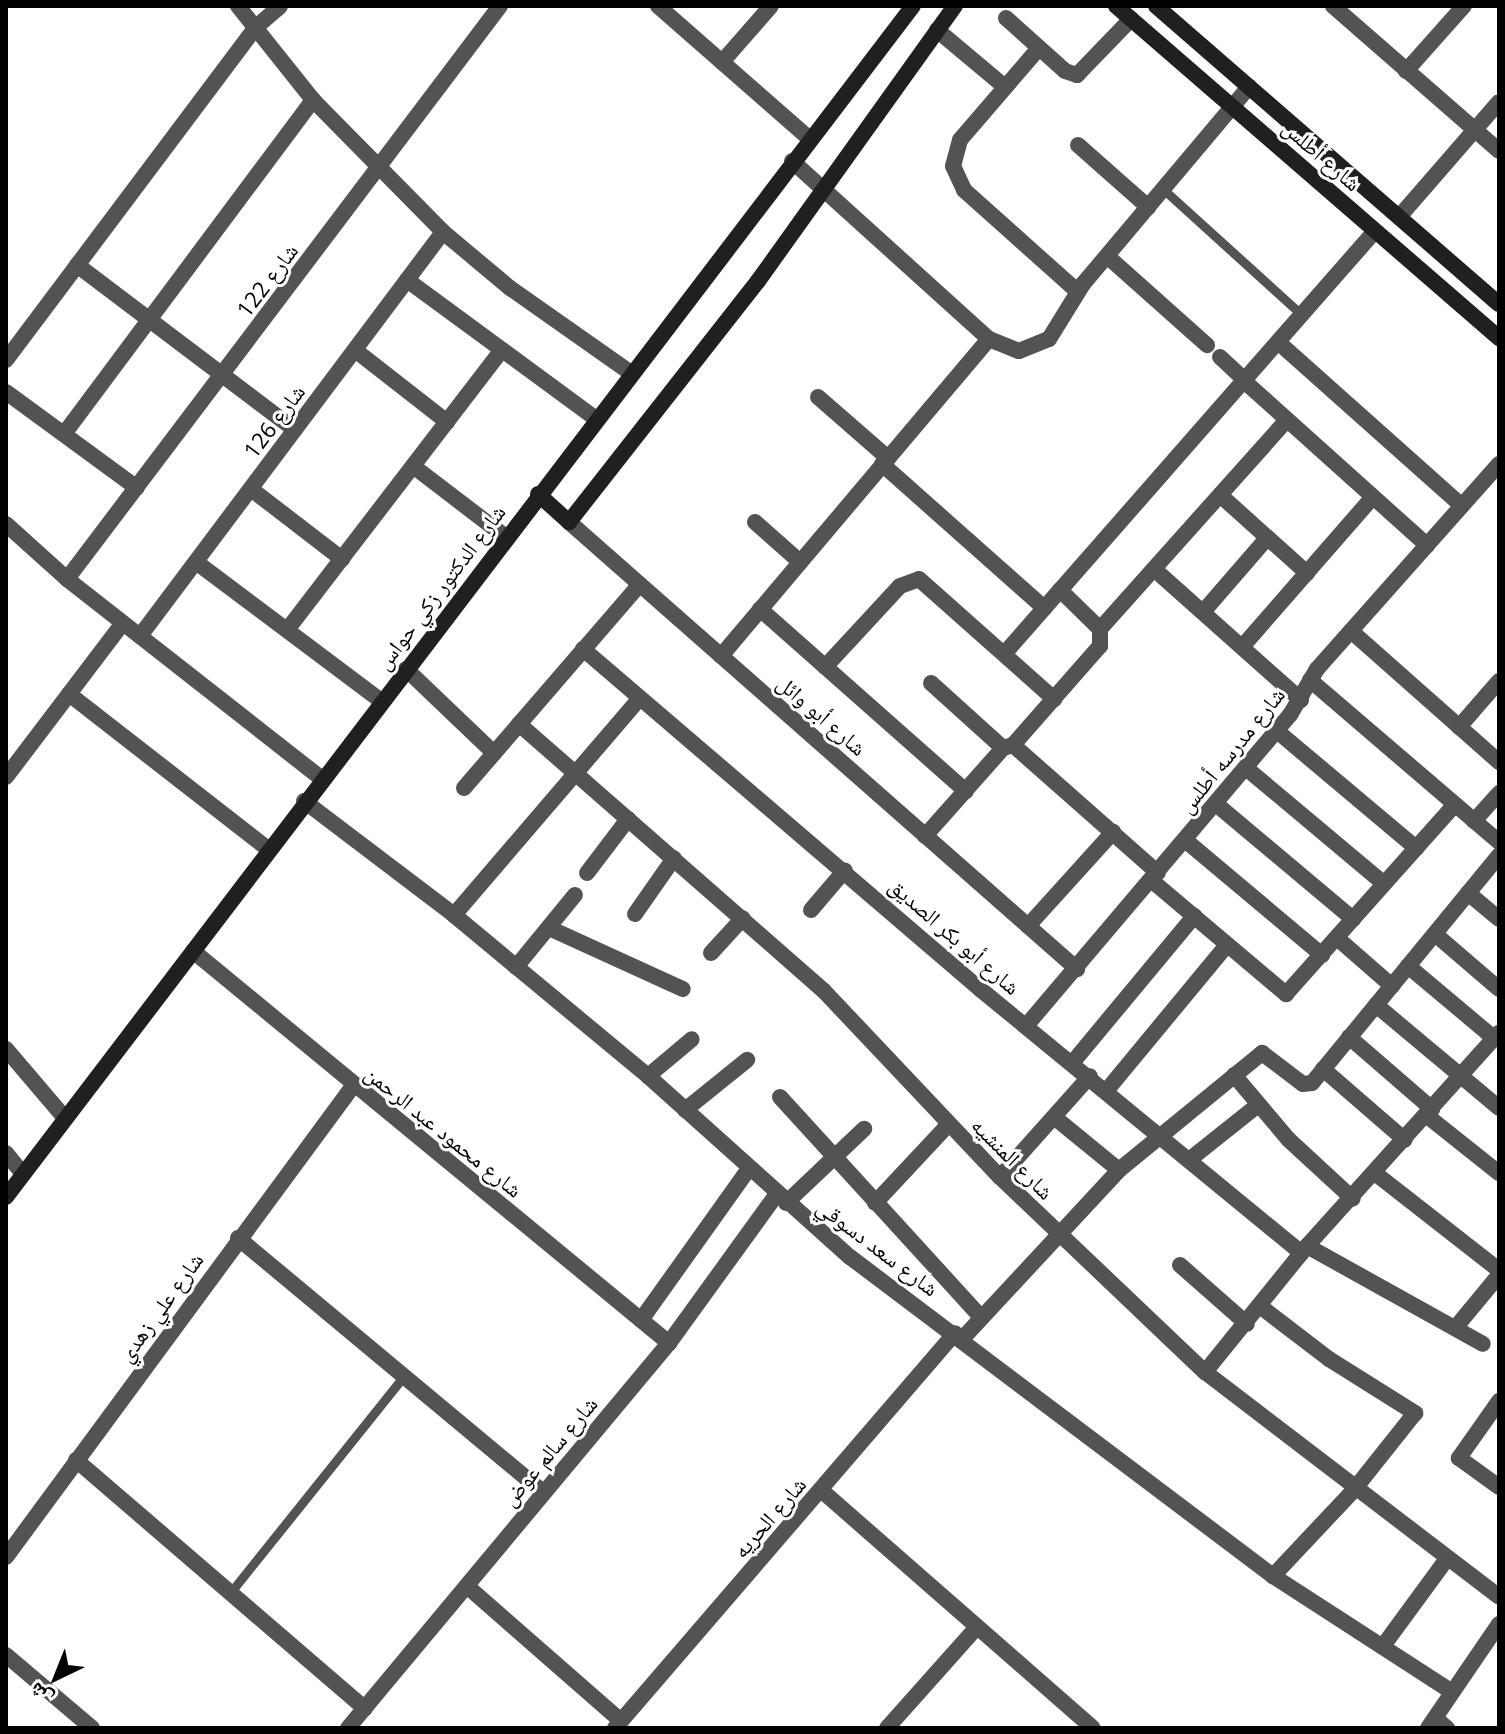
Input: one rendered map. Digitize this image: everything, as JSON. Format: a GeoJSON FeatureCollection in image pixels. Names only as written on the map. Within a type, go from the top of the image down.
{"type":"FeatureCollection","features":[{"type":"Feature","properties":{"kind":"street"},"geometry":{"type":"LineString","coordinates":[[238,6],[313,100],[377,171],[510,288],[631,373]]}},
{"type":"Feature","properties":{"kind":"street"},"geometry":{"type":"LineString","coordinates":[[6,360],[255,28],[280,6]]}},
{"type":"Feature","properties":{"kind":"street","name":"شارع 122"},"geometry":{"type":"LineString","coordinates":[[67,579],[500,6]]}},
{"type":"Feature","properties":{"kind":"street"},"geometry":{"type":"LineString","coordinates":[[658,6],[809,138]]}},
{"type":"Feature","properties":{"kind":"street"},"geometry":{"type":"LineString","coordinates":[[722,62],[771,6]]}},
{"type":"Feature","properties":{"kind":"street","name":"شارع الدكتور زكي حواس"},"geometry":{"type":"LineString","coordinates":[[6,1197],[304,801],[913,6]]}},
{"type":"Feature","properties":{"kind":"street"},"geometry":{"type":"LineString","coordinates":[[569,522],[823,188],[955,6]]}},
{"type":"Feature","properties":{"kind":"street","name":"شارع أطلس"},"geometry":{"type":"LineString","coordinates":[[1116,6],[1499,338]]}},
{"type":"Feature","properties":{"kind":"street","name":"شارع أطلس"},"geometry":{"type":"LineString","coordinates":[[1156,6],[1499,304]]}},
{"type":"Feature","properties":{"kind":"street"},"geometry":{"type":"LineString","coordinates":[[1406,71],[1464,6]]}},
{"type":"Feature","properties":{"kind":"street"},"geometry":{"type":"LineString","coordinates":[[1336,7],[1499,151]]}},
{"type":"Feature","properties":{"kind":"street"},"geometry":{"type":"LineString","coordinates":[[1006,18],[1039,48],[1077,75],[1131,19]]}},
{"type":"Feature","properties":{"kind":"street"},"geometry":{"type":"LineString","coordinates":[[937,30],[1005,87]]}},
{"type":"Feature","properties":{"kind":"street"},"geometry":{"type":"LineString","coordinates":[[1039,48],[960,140],[954,152],[956,179],[1077,291]]}},
{"type":"Feature","properties":{"kind":"street"},"geometry":{"type":"LineString","coordinates":[[792,161],[989,339],[1011,349],[1035,348],[1049,339],[1077,291],[1249,87]]}},
{"type":"Feature","properties":{"kind":"street"},"geometry":{"type":"LineString","coordinates":[[64,434],[313,100]]}},
{"type":"Feature","properties":{"kind":"street"},"geometry":{"type":"LineString","coordinates":[[1399,217],[1499,102]]}},
{"type":"Feature","properties":{"kind":"street"},"geometry":{"type":"LineString","coordinates":[[1078,145],[1148,207]]}},
{"type":"Feature","properties":{"kind":"street"},"geometry":{"type":"LineString","coordinates":[[1005,653],[1375,231]]}},
{"type":"Feature","properties":{"kind":"street","name":"شارع 126"},"geometry":{"type":"LineString","coordinates":[[140,636],[443,232]]}},
{"type":"Feature","properties":{"kind":"street"},"geometry":{"type":"LineString","coordinates":[[1411,262],[1427,242]]}},
{"type":"Feature","properties":{"kind":"street"},"geometry":{"type":"LineString","coordinates":[[1107,256],[1207,345]]}},
{"type":"Feature","properties":{"kind":"street"},"geometry":{"type":"LineString","coordinates":[[77,265],[295,430]]}},
{"type":"Feature","properties":{"kind":"street"},"geometry":{"type":"LineString","coordinates":[[407,280],[596,419]]}},
{"type":"Feature","properties":{"kind":"street"},"geometry":{"type":"LineString","coordinates":[[721,656],[989,339]]}},
{"type":"Feature","properties":{"kind":"street"},"geometry":{"type":"LineString","coordinates":[[1278,342],[1462,506]]}},
{"type":"Feature","properties":{"kind":"street"},"geometry":{"type":"LineString","coordinates":[[355,350],[447,422]]}},
{"type":"Feature","properties":{"kind":"street"},"geometry":{"type":"LineString","coordinates":[[287,630],[502,350]]}},
{"type":"Feature","properties":{"kind":"street"},"geometry":{"type":"LineString","coordinates":[[1220,357],[1427,545]]}},
{"type":"Feature","properties":{"kind":"street"},"geometry":{"type":"LineString","coordinates":[[6,392],[137,488]]}},
{"type":"Feature","properties":{"kind":"street"},"geometry":{"type":"LineString","coordinates":[[818,397],[1044,608]]}},
{"type":"Feature","properties":{"kind":"street"},"geometry":{"type":"LineString","coordinates":[[925,836],[1054,699],[1100,646],[1100,629],[1287,420]]}},
{"type":"Feature","properties":{"kind":"street","name":"شارع مدرسه أطلس"},"geometry":{"type":"LineString","coordinates":[[1026,1026],[1277,731],[1301,700],[1310,680],[1351,631],[1499,464]]}},
{"type":"Feature","properties":{"kind":"street"},"geometry":{"type":"LineString","coordinates":[[413,466],[506,537]]}},
{"type":"Feature","properties":{"kind":"street"},"geometry":{"type":"LineString","coordinates":[[251,489],[342,559]]}},
{"type":"Feature","properties":{"kind":"street","name":"شارع أبو وائل"},"geometry":{"type":"LineString","coordinates":[[538,494],[1077,969]]}},
{"type":"Feature","properties":{"kind":"street"},"geometry":{"type":"LineString","coordinates":[[1220,495],[1307,573]]}},
{"type":"Feature","properties":{"kind":"street"},"geometry":{"type":"LineString","coordinates":[[1242,647],[1373,497]]}},
{"type":"Feature","properties":{"kind":"street"},"geometry":{"type":"LineString","coordinates":[[755,522],[800,562]]}},
{"type":"Feature","properties":{"kind":"street"},"geometry":{"type":"LineString","coordinates":[[10,535],[322,779]]}},
{"type":"Feature","properties":{"kind":"street"},"geometry":{"type":"LineString","coordinates":[[1203,612],[1267,538]]}},
{"type":"Feature","properties":{"kind":"street"},"geometry":{"type":"LineString","coordinates":[[196,562],[381,701]]}},
{"type":"Feature","properties":{"kind":"street"},"geometry":{"type":"LineString","coordinates":[[1154,569],[1301,700]]}},
{"type":"Feature","properties":{"kind":"street"},"geometry":{"type":"LineString","coordinates":[[825,667],[908,580],[928,583],[1054,699]]}},
{"type":"Feature","properties":{"kind":"street"},"geometry":{"type":"LineString","coordinates":[[464,788],[640,584]]}},
{"type":"Feature","properties":{"kind":"street"},"geometry":{"type":"LineString","coordinates":[[1060,590],[1100,629]]}},
{"type":"Feature","properties":{"kind":"street"},"geometry":{"type":"LineString","coordinates":[[760,609],[966,791]]}},
{"type":"Feature","properties":{"kind":"street"},"geometry":{"type":"LineString","coordinates":[[6,777],[123,623]]}},
{"type":"Feature","properties":{"kind":"street"},"geometry":{"type":"LineString","coordinates":[[1351,631],[1499,762]]}},
{"type":"Feature","properties":{"kind":"street","name":"شارع أبو بكر الصديق"},"geometry":{"type":"LineString","coordinates":[[583,649],[638,700],[845,870],[1026,1026],[1189,1160],[1304,1249],[1483,1344]]}},
{"type":"Feature","properties":{"kind":"street"},"geometry":{"type":"LineString","coordinates":[[406,669],[494,753]]}},
{"type":"Feature","properties":{"kind":"street"},"geometry":{"type":"LineString","coordinates":[[1310,680],[1499,842]]}},
{"type":"Feature","properties":{"kind":"street"},"geometry":{"type":"LineString","coordinates":[[1459,727],[1499,681]]}},
{"type":"Feature","properties":{"kind":"street"},"geometry":{"type":"LineString","coordinates":[[931,683],[1113,832],[1194,916],[1286,994],[1455,804]]}},
{"type":"Feature","properties":{"kind":"street"},"geometry":{"type":"LineString","coordinates":[[69,694],[268,849]]}},
{"type":"Feature","properties":{"kind":"street"},"geometry":{"type":"LineString","coordinates":[[454,915],[638,700]]}},
{"type":"Feature","properties":{"kind":"street","name":"شارع المنشيه"},"geometry":{"type":"LineString","coordinates":[[519,724],[743,918],[852,1018],[1000,1177],[1205,1372],[1353,1491],[1499,1597]]}},
{"type":"Feature","properties":{"kind":"street"},"geometry":{"type":"LineString","coordinates":[[1277,731],[1416,848]]}},
{"type":"Feature","properties":{"kind":"street"},"geometry":{"type":"LineString","coordinates":[[1246,768],[1384,884]]}},
{"type":"Feature","properties":{"kind":"street"},"geometry":{"type":"LineString","coordinates":[[1474,821],[1499,793]]}},
{"type":"Feature","properties":{"kind":"street","name":"شارع سعد دسوقي"},"geometry":{"type":"LineString","coordinates":[[304,801],[454,915],[648,1076],[781,1199],[1273,1576],[1452,1692]]}},
{"type":"Feature","properties":{"kind":"street"},"geometry":{"type":"LineString","coordinates":[[1216,804],[1353,919]]}},
{"type":"Feature","properties":{"kind":"street"},"geometry":{"type":"LineString","coordinates":[[587,873],[628,819]]}},
{"type":"Feature","properties":{"kind":"street"},"geometry":{"type":"LineString","coordinates":[[1028,926],[1113,832]]}},
{"type":"Feature","properties":{"kind":"street"},"geometry":{"type":"LineString","coordinates":[[1185,840],[1322,955]]}},
{"type":"Feature","properties":{"kind":"street"},"geometry":{"type":"LineString","coordinates":[[1405,1140],[1323,1069],[1499,855]]}},
{"type":"Feature","properties":{"kind":"street"},"geometry":{"type":"LineString","coordinates":[[635,914],[674,858]]}},
{"type":"Feature","properties":{"kind":"street"},"geometry":{"type":"LineString","coordinates":[[811,910],[845,870]]}},
{"type":"Feature","properties":{"kind":"street"},"geometry":{"type":"LineString","coordinates":[[1468,893],[1499,919]]}},
{"type":"Feature","properties":{"kind":"street"},"geometry":{"type":"LineString","coordinates":[[516,967],[575,895]]}},
{"type":"Feature","properties":{"kind":"street"},"geometry":{"type":"LineString","coordinates":[[1073,1062],[1194,916]]}},
{"type":"Feature","properties":{"kind":"street"},"geometry":{"type":"LineString","coordinates":[[711,953],[743,918]]}},
{"type":"Feature","properties":{"kind":"street"},"geometry":{"type":"LineString","coordinates":[[549,928],[683,989]]}},
{"type":"Feature","properties":{"kind":"street"},"geometry":{"type":"LineString","coordinates":[[1435,934],[1499,989]]}},
{"type":"Feature","properties":{"kind":"street"},"geometry":{"type":"LineString","coordinates":[[1337,938],[1392,986]]}},
{"type":"Feature","properties":{"kind":"street"},"geometry":{"type":"LineString","coordinates":[[1107,1090],[1227,945]]}},
{"type":"Feature","properties":{"kind":"street","name":"شارع محمود عبد الرحمن"},"geometry":{"type":"LineString","coordinates":[[193,951],[353,1086],[669,1343]]}},
{"type":"Feature","properties":{"kind":"street"},"geometry":{"type":"LineString","coordinates":[[1205,1372],[1261,1307],[1304,1249],[1376,1174],[1497,1036],[1408,966]]}},
{"type":"Feature","properties":{"kind":"street"},"geometry":{"type":"LineString","coordinates":[[1376,1005],[1499,1108]]}},
{"type":"Feature","properties":{"kind":"street"},"geometry":{"type":"LineString","coordinates":[[1349,1037],[1499,1173]]}},
{"type":"Feature","properties":{"kind":"street"},"geometry":{"type":"LineString","coordinates":[[648,1076],[692,1039]]}},
{"type":"Feature","properties":{"kind":"street"},"geometry":{"type":"LineString","coordinates":[[6,1049],[65,1118]]}},
{"type":"Feature","properties":{"kind":"street","name":"شارع الحريه"},"geometry":{"type":"LineString","coordinates":[[618,1724],[959,1336],[982,1318],[1119,1170],[1264,1052],[1303,1084],[1312,1083],[1323,1069]]}},
{"type":"Feature","properties":{"kind":"street"},"geometry":{"type":"LineString","coordinates":[[685,1110],[747,1060]]}},
{"type":"Feature","properties":{"kind":"street"},"geometry":{"type":"LineString","coordinates":[[1234,1075],[1257,1106],[1353,1199]]}},
{"type":"Feature","properties":{"kind":"street"},"geometry":{"type":"LineString","coordinates":[[1000,1177],[1090,1076]]}},
{"type":"Feature","properties":{"kind":"street","name":"شارع علي زهدي"},"geometry":{"type":"LineString","coordinates":[[6,1557],[238,1238],[353,1086]]}},
{"type":"Feature","properties":{"kind":"street"},"geometry":{"type":"LineString","coordinates":[[780,1097],[982,1318]]}},
{"type":"Feature","properties":{"kind":"street"},"geometry":{"type":"LineString","coordinates":[[1189,1160],[1257,1106]]}},
{"type":"Feature","properties":{"kind":"street"},"geometry":{"type":"LineString","coordinates":[[1054,1117],[1119,1170]]}},
{"type":"Feature","properties":{"kind":"street"},"geometry":{"type":"LineString","coordinates":[[875,1203],[949,1124]]}},
{"type":"Feature","properties":{"kind":"street","name":"شارع سالم عوض"},"geometry":{"type":"LineString","coordinates":[[348,1728],[468,1587],[542,1491],[669,1343],[781,1199],[834,1159],[864,1129]]}},
{"type":"Feature","properties":{"kind":"street"},"geometry":{"type":"LineString","coordinates":[[6,1153],[23,1174]]}},
{"type":"Feature","properties":{"kind":"street"},"geometry":{"type":"LineString","coordinates":[[641,1320],[748,1170]]}},
{"type":"Feature","properties":{"kind":"street"},"geometry":{"type":"LineString","coordinates":[[1376,1174],[1499,1272],[1456,1327]]}},
{"type":"Feature","properties":{"kind":"street"},"geometry":{"type":"LineString","coordinates":[[238,1238],[542,1491]]}},
{"type":"Feature","properties":{"kind":"street"},"geometry":{"type":"LineString","coordinates":[[1180,1265],[1247,1324]]}},
{"type":"Feature","properties":{"kind":"street"},"geometry":{"type":"LineString","coordinates":[[1261,1307],[1329,1359],[1414,1411],[1353,1491],[1273,1576]]}},
{"type":"Feature","properties":{"kind":"street"},"geometry":{"type":"LineString","coordinates":[[1499,1401],[1459,1456],[1499,1487]]}},
{"type":"Feature","properties":{"kind":"street"},"geometry":{"type":"LineString","coordinates":[[76,1460],[365,1709]]}},
{"type":"Feature","properties":{"kind":"street"},"geometry":{"type":"LineString","coordinates":[[821,1490],[1093,1728]]}},
{"type":"Feature","properties":{"kind":"street"},"geometry":{"type":"LineString","coordinates":[[1383,1646],[1446,1560]]}},
{"type":"Feature","properties":{"kind":"street"},"geometry":{"type":"LineString","coordinates":[[468,1587],[618,1724]]}},
{"type":"Feature","properties":{"kind":"street"},"geometry":{"type":"LineString","coordinates":[[1437,1725],[1452,1692],[1494,1645],[1499,1624]]}},
{"type":"Feature","properties":{"kind":"street"},"geometry":{"type":"LineString","coordinates":[[887,1728],[976,1628]]}},
{"type":"Feature","properties":{"kind":"street"},"geometry":{"type":"LineString","coordinates":[[6,1655],[92,1728]]}},
{"type":"Feature","properties":{"kind":"lane"},"geometry":{"type":"LineString","coordinates":[[1163,189],[1302,315]]}},
{"type":"Feature","properties":{"kind":"lane"},"geometry":{"type":"LineString","coordinates":[[230,1593],[403,1377]]}}]}
